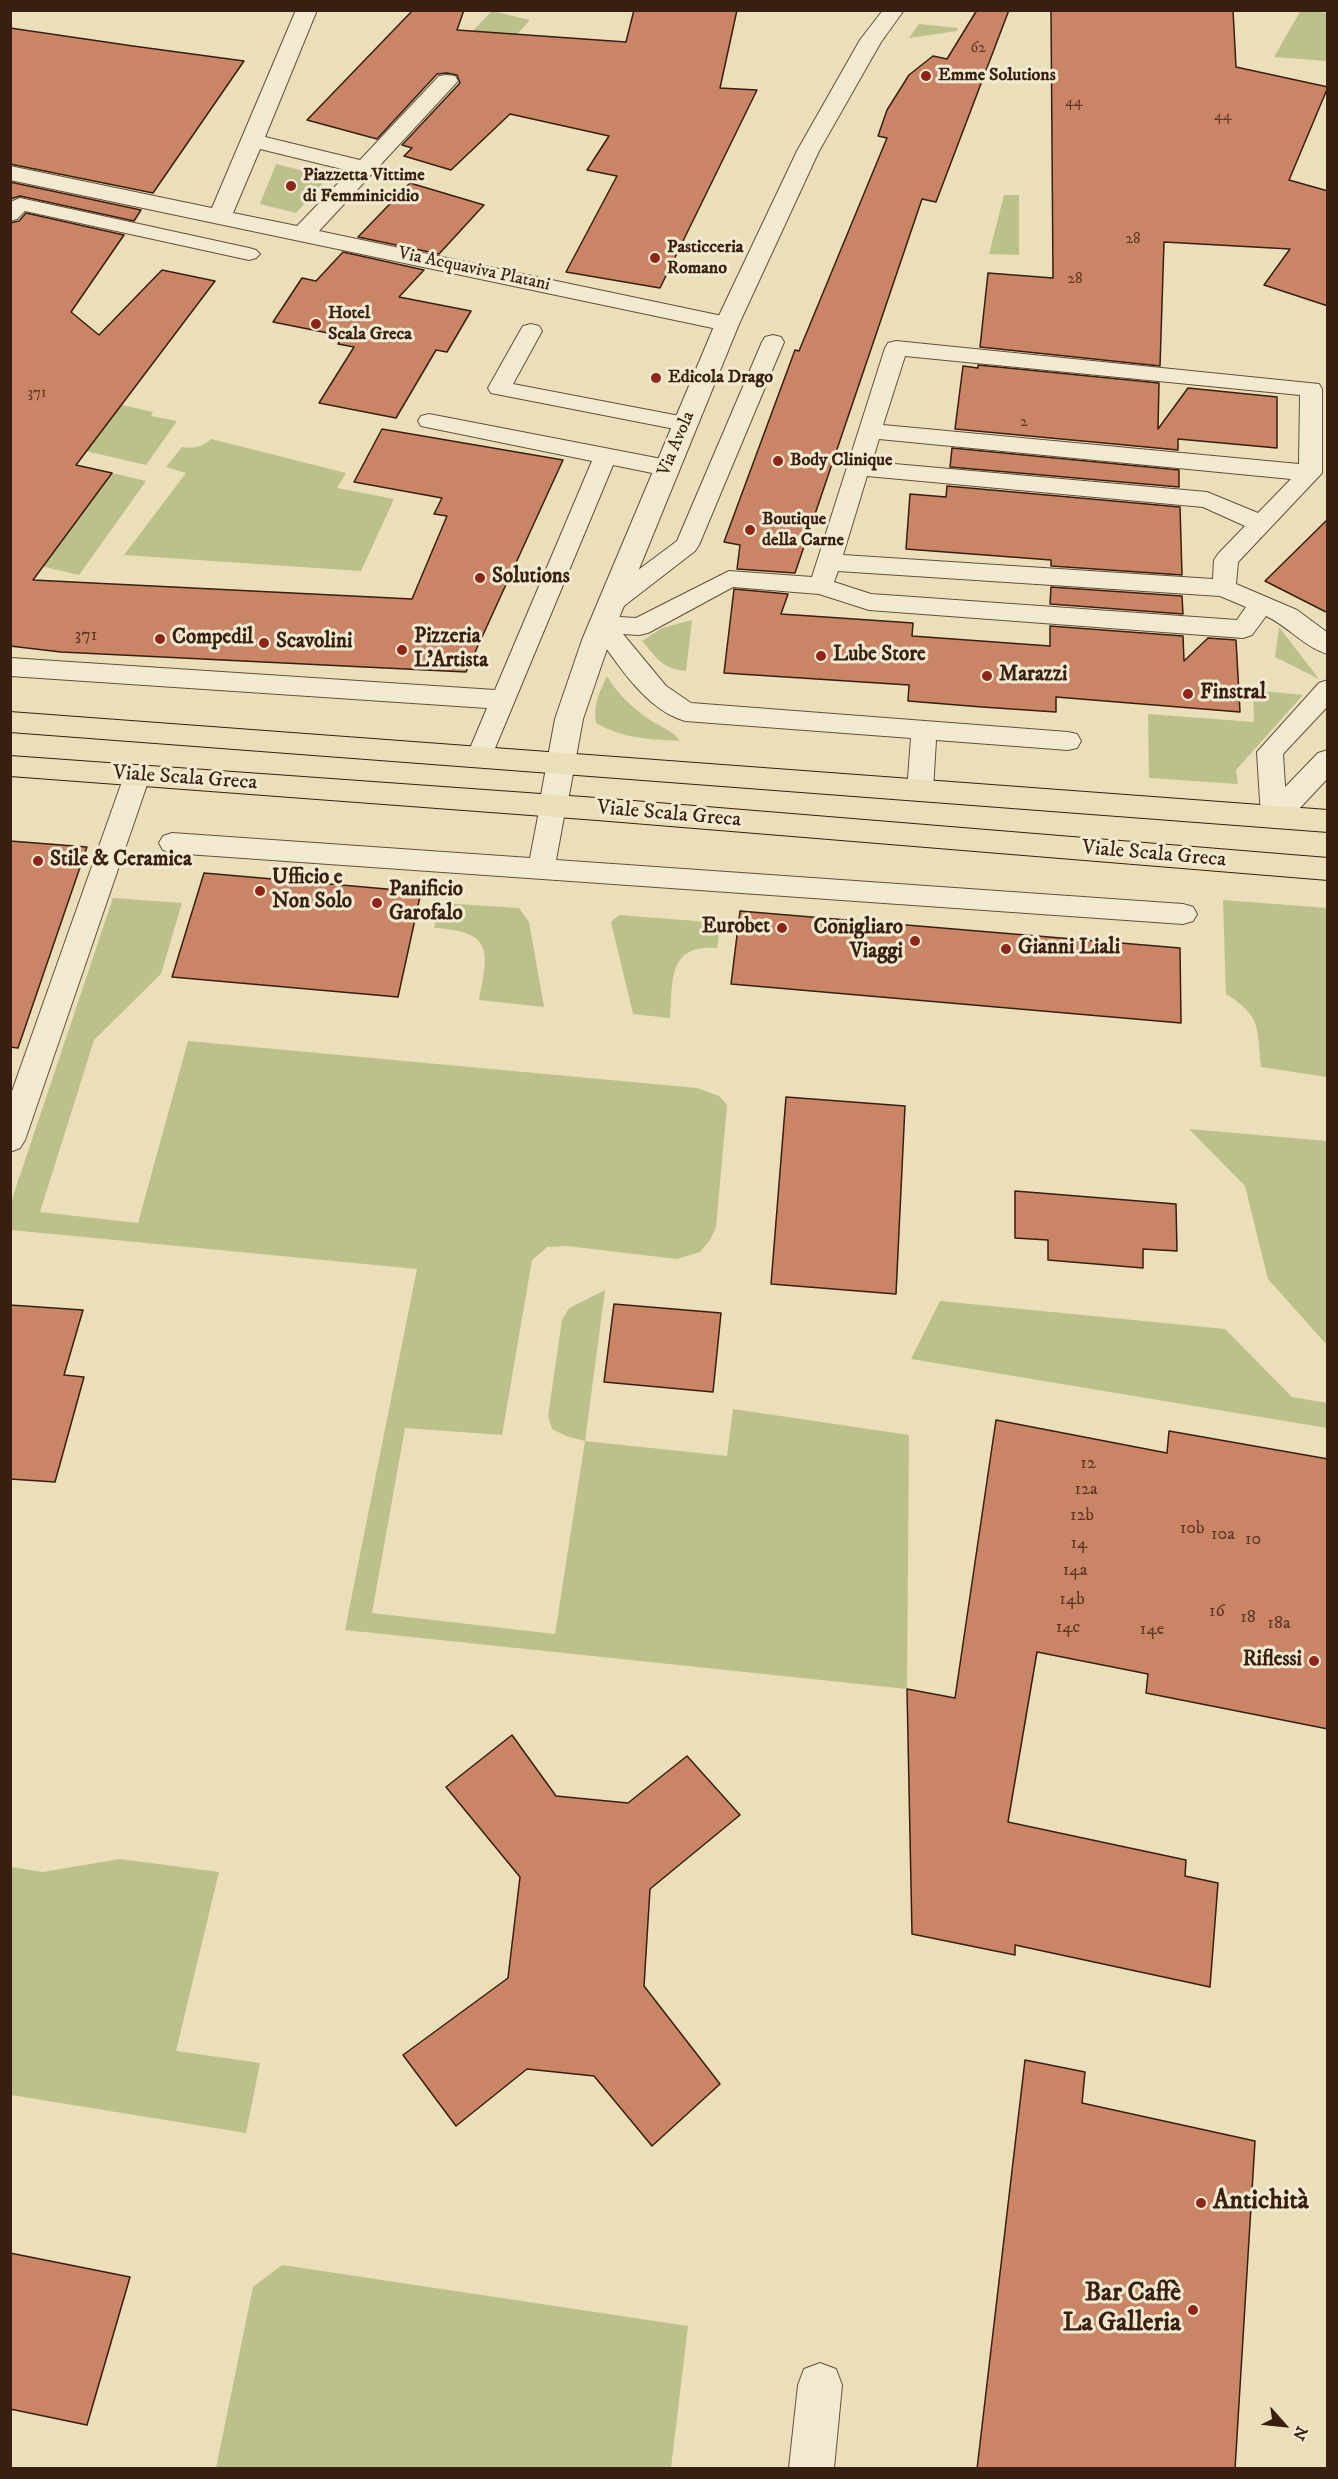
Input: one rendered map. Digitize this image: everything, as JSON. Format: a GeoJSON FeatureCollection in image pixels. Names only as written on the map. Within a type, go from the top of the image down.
{"type":"FeatureCollection","features":[{"type":"Feature","properties":{"kind":"main road","name":"Viale Scala Greca"},"geometry":{"type":"LineString","coordinates":[[10,722],[1328,820]]}},
{"type":"Feature","properties":{"kind":"main road","name":"Viale Scala Greca"},"geometry":{"type":"LineString","coordinates":[[10,766],[553,806],[1328,869]]}},
{"type":"Feature","properties":{"kind":"street"},"geometry":{"type":"LineString","coordinates":[[220,217],[307,10]]}},
{"type":"Feature","properties":{"kind":"street","name":"Via Avola"},"geometry":{"type":"LineString","coordinates":[[553,806],[568,719],[607,614],[727,324],[808,151],[871,40],[894,10]]}},
{"type":"Feature","properties":{"kind":"street"},"geometry":{"type":"LineString","coordinates":[[303,234],[447,81]]}},
{"type":"Feature","properties":{"kind":"street"},"geometry":{"type":"LineString","coordinates":[[253,141],[364,168]]}},
{"type":"Feature","properties":{"kind":"street","name":"Via Acquaviva Platani"},"geometry":{"type":"LineString","coordinates":[[10,172],[727,324]]}},
{"type":"Feature","properties":{"kind":"street"},"geometry":{"type":"LineString","coordinates":[[1274,817],[1328,760]]}},
{"type":"Feature","properties":{"kind":"street"},"geometry":{"type":"LineString","coordinates":[[811,2469],[820,2385]]}},
{"type":"Feature","properties":{"kind":"lane"},"geometry":{"type":"LineString","coordinates":[[10,215],[20,204],[249,254]]}},
{"type":"Feature","properties":{"kind":"lane"},"geometry":{"type":"LineString","coordinates":[[531,331],[499,388],[685,424]]}},
{"type":"Feature","properties":{"kind":"lane"},"geometry":{"type":"LineString","coordinates":[[607,614],[687,545],[773,342]]}},
{"type":"Feature","properties":{"kind":"lane"},"geometry":{"type":"LineString","coordinates":[[821,586],[896,348],[1311,389],[1310,473],[1226,560],[1224,588]]}},
{"type":"Feature","properties":{"kind":"lane"},"geometry":{"type":"LineString","coordinates":[[429,421],[667,468]]}},
{"type":"Feature","properties":{"kind":"lane"},"geometry":{"type":"LineString","coordinates":[[870,431],[1310,473]]}},
{"type":"Feature","properties":{"kind":"lane"},"geometry":{"type":"LineString","coordinates":[[479,758],[605,456]]}},
{"type":"Feature","properties":{"kind":"lane"},"geometry":{"type":"LineString","coordinates":[[859,468],[1207,500],[1260,523]]}},
{"type":"Feature","properties":{"kind":"lane"},"geometry":{"type":"LineString","coordinates":[[828,562],[1224,588],[1288,616],[1328,646]]}},
{"type":"Feature","properties":{"kind":"lane"},"geometry":{"type":"LineString","coordinates":[[607,614],[639,627],[729,579],[821,586],[868,602],[1243,629],[1262,604]]}},
{"type":"Feature","properties":{"kind":"lane"},"geometry":{"type":"LineString","coordinates":[[607,614],[633,665],[657,692],[685,712],[1068,741]]}},
{"type":"Feature","properties":{"kind":"lane"},"geometry":{"type":"LineString","coordinates":[[10,667],[503,700]]}},
{"type":"Feature","properties":{"kind":"lane"},"geometry":{"type":"LineString","coordinates":[[1274,817],[1270,752],[1328,689]]}},
{"type":"Feature","properties":{"kind":"lane"},"geometry":{"type":"LineString","coordinates":[[920,790],[924,730]]}},
{"type":"Feature","properties":{"kind":"lane"},"geometry":{"type":"LineString","coordinates":[[10,1140],[137,776]]}},
{"type":"Feature","properties":{"kind":"lane"},"geometry":{"type":"LineString","coordinates":[[541,868],[553,806]]}},
{"type":"Feature","properties":{"kind":"lane"},"geometry":{"type":"LineString","coordinates":[[172,843],[1183,914]]}},
{"type":"Feature","properties":{"kind":"green space"},"geometry":{"type":"Polygon","coordinates":[[[1301,10],[1327,13],[1327,61],[1274,57],[1301,10]]]}},
{"type":"Feature","properties":{"kind":"green space"},"geometry":{"type":"Polygon","coordinates":[[[492,11],[530,20],[478,76],[435,70],[492,11]]]}},
{"type":"Feature","properties":{"kind":"green space"},"geometry":{"type":"Polygon","coordinates":[[[919,24],[958,28],[957,31],[909,38],[919,24]]]}},
{"type":"Feature","properties":{"kind":"green space"},"geometry":{"type":"Polygon","coordinates":[[[276,164],[329,177],[296,213],[260,204],[276,164]]]}},
{"type":"Feature","properties":{"kind":"green space"},"geometry":{"type":"Polygon","coordinates":[[[1004,195],[1019,195],[1019,255],[989,254],[1004,195]]]}},
{"type":"Feature","properties":{"kind":"green space"},"geometry":{"type":"Polygon","coordinates":[[[53,389],[153,412],[151,416],[177,421],[146,465],[17,435],[53,389]]]}},
{"type":"Feature","properties":{"kind":"green space"},"geometry":{"type":"Polygon","coordinates":[[[211,439],[346,473],[337,488],[394,499],[361,571],[124,555],[186,473],[166,467],[182,447],[198,447],[211,439]]]}},
{"type":"Feature","properties":{"kind":"green space"},"geometry":{"type":"Polygon","coordinates":[[[112,473],[146,481],[79,575],[11,559],[74,524],[112,473]]]}},
{"type":"Feature","properties":{"kind":"green space"},"geometry":{"type":"Polygon","coordinates":[[[692,620],[686,671],[665,665],[642,641],[662,628],[692,620]]]}},
{"type":"Feature","properties":{"kind":"green space"},"geometry":{"type":"Polygon","coordinates":[[[1279,627],[1319,679],[1275,657],[1279,627]]]}},
{"type":"Feature","properties":{"kind":"green space"},"geometry":{"type":"Polygon","coordinates":[[[607,676],[632,706],[650,720],[670,731],[680,741],[627,735],[596,723],[596,705],[607,676]]]}},
{"type":"Feature","properties":{"kind":"green space"},"geometry":{"type":"Polygon","coordinates":[[[1253,690],[1303,695],[1236,770],[1238,784],[1149,778],[1148,714],[1254,722],[1253,690]]]}},
{"type":"Feature","properties":{"kind":"green space"},"geometry":{"type":"Polygon","coordinates":[[[113,898],[182,903],[161,974],[94,1040],[40,1212],[138,1223],[188,1041],[697,1088],[719,1096],[727,1105],[716,1227],[710,1240],[700,1252],[677,1259],[567,1246],[547,1247],[532,1260],[502,1435],[405,1428],[372,1613],[555,1634],[585,1441],[727,1456],[733,1409],[909,1435],[907,1689],[345,1630],[417,1269],[11,1230],[11,1202],[113,898]]]}},
{"type":"Feature","properties":{"kind":"green space"},"geometry":{"type":"Polygon","coordinates":[[[1223,900],[1327,908],[1327,1077],[1261,1067],[1258,1033],[1252,1017],[1246,1009],[1226,994],[1223,900]]]}},
{"type":"Feature","properties":{"kind":"green space"},"geometry":{"type":"Polygon","coordinates":[[[440,903],[519,908],[529,922],[544,1007],[479,1000],[485,956],[482,947],[477,939],[467,934],[434,928],[440,903]]]}},
{"type":"Feature","properties":{"kind":"green space"},"geometry":{"type":"Polygon","coordinates":[[[619,915],[721,923],[717,948],[701,948],[689,952],[676,968],[670,1018],[633,1014],[611,922],[619,915]]]}},
{"type":"Feature","properties":{"kind":"green space"},"geometry":{"type":"Polygon","coordinates":[[[1189,1129],[1327,1141],[1327,1345],[1268,1279],[1245,1186],[1189,1129]]]}},
{"type":"Feature","properties":{"kind":"green space"},"geometry":{"type":"Polygon","coordinates":[[[605,1290],[585,1441],[552,1429],[548,1416],[562,1320],[569,1308],[605,1290]]]}},
{"type":"Feature","properties":{"kind":"green space"},"geometry":{"type":"Polygon","coordinates":[[[940,1301],[1225,1329],[1292,1397],[1327,1403],[1327,1428],[911,1359],[940,1301]]]}},
{"type":"Feature","properties":{"kind":"green space"},"geometry":{"type":"Polygon","coordinates":[[[120,1859],[219,1872],[176,2051],[260,2063],[246,2133],[11,2095],[11,1867],[43,1872],[120,1859]]]}},
{"type":"Feature","properties":{"kind":"green space"},"geometry":{"type":"Polygon","coordinates":[[[282,2265],[688,2326],[671,2468],[216,2468],[253,2287],[282,2265]]]}},
{"type":"Feature","properties":{"kind":"building"},"geometry":{"type":"Polygon","coordinates":[[[413,10],[464,10],[457,30],[626,42],[634,10],[737,10],[720,88],[757,90],[660,288],[566,272],[617,176],[587,170],[609,136],[510,114],[451,170],[404,156],[412,148],[402,145],[460,83],[457,75],[447,73],[437,74],[377,139],[307,120],[413,10]]]}},
{"type":"Feature","properties":{"kind":"building"},"geometry":{"type":"Polygon","coordinates":[[[977,10],[1009,10],[936,202],[922,199],[795,573],[737,569],[740,545],[724,542],[795,350],[799,351],[887,138],[878,136],[887,110],[909,75],[933,56],[947,59],[977,10]]]}},
{"type":"Feature","properties":{"kind":"building"},"geometry":{"type":"Polygon","coordinates":[[[1051,10],[1233,10],[1236,67],[1328,87],[1289,180],[1328,191],[1328,306],[1264,285],[1290,249],[1164,242],[1160,366],[980,347],[988,273],[1053,278],[1051,10]]]}},
{"type":"Feature","properties":{"kind":"building"},"geometry":{"type":"Polygon","coordinates":[[[10,28],[244,61],[153,193],[10,164],[10,28]]]}},
{"type":"Feature","properties":{"kind":"building"},"geometry":{"type":"Polygon","coordinates":[[[10,182],[141,210],[134,221],[20,196],[10,199],[10,182]]]}},
{"type":"Feature","properties":{"kind":"building"},"geometry":{"type":"Polygon","coordinates":[[[410,183],[484,205],[439,254],[358,237],[410,183]]]}},
{"type":"Feature","properties":{"kind":"building"},"geometry":{"type":"Polygon","coordinates":[[[26,213],[124,235],[71,312],[99,335],[162,270],[215,281],[76,465],[112,473],[33,580],[412,599],[447,516],[434,514],[442,498],[354,482],[382,429],[563,460],[466,672],[61,652],[10,646],[10,223],[19,221],[26,213]]]}},
{"type":"Feature","properties":{"kind":"building"},"geometry":{"type":"Polygon","coordinates":[[[343,252],[424,270],[399,297],[471,311],[447,352],[436,350],[396,418],[319,403],[354,347],[338,344],[343,336],[273,322],[302,278],[316,281],[343,252]]]}},
{"type":"Feature","properties":{"kind":"building"},"geometry":{"type":"Polygon","coordinates":[[[978,365],[1159,383],[1158,429],[1188,388],[1277,397],[1277,448],[1178,439],[1178,450],[955,429],[963,366],[978,368],[978,365]]]}},
{"type":"Feature","properties":{"kind":"building"},"geometry":{"type":"Polygon","coordinates":[[[952,448],[1179,470],[1179,487],[950,467],[952,448]]]}},
{"type":"Feature","properties":{"kind":"building"},"geometry":{"type":"Polygon","coordinates":[[[947,486],[1180,507],[1182,575],[1051,566],[1051,560],[906,549],[910,494],[946,497],[947,486]]]}},
{"type":"Feature","properties":{"kind":"building"},"geometry":{"type":"Polygon","coordinates":[[[1328,519],[1328,613],[1265,581],[1328,519]]]}},
{"type":"Feature","properties":{"kind":"building"},"geometry":{"type":"Polygon","coordinates":[[[1051,587],[1182,596],[1183,614],[1050,604],[1051,587]]]}},
{"type":"Feature","properties":{"kind":"building"},"geometry":{"type":"Polygon","coordinates":[[[734,589],[788,594],[781,614],[913,623],[912,636],[1050,646],[1050,626],[1183,636],[1184,661],[1208,638],[1236,640],[1240,712],[1056,697],[1056,712],[982,707],[908,701],[909,685],[724,673],[734,589]]]}},
{"type":"Feature","properties":{"kind":"building"},"geometry":{"type":"Polygon","coordinates":[[[10,841],[87,847],[18,1048],[10,1047],[10,841]]]}},
{"type":"Feature","properties":{"kind":"building"},"geometry":{"type":"Polygon","coordinates":[[[204,873],[421,892],[398,997],[172,977],[204,873]]]}},
{"type":"Feature","properties":{"kind":"building"},"geometry":{"type":"Polygon","coordinates":[[[740,911],[1180,948],[1181,1023],[731,984],[740,911]]]}},
{"type":"Feature","properties":{"kind":"building"},"geometry":{"type":"Polygon","coordinates":[[[786,1097],[905,1106],[896,1294],[771,1284],[786,1097]]]}},
{"type":"Feature","properties":{"kind":"building"},"geometry":{"type":"Polygon","coordinates":[[[1015,1191],[1176,1204],[1177,1251],[1143,1249],[1143,1268],[1048,1260],[1048,1240],[1015,1238],[1015,1191]]]}},
{"type":"Feature","properties":{"kind":"building"},"geometry":{"type":"Polygon","coordinates":[[[614,1304],[721,1313],[713,1392],[604,1382],[614,1304]]]}},
{"type":"Feature","properties":{"kind":"building"},"geometry":{"type":"Polygon","coordinates":[[[10,1305],[83,1310],[64,1375],[84,1377],[55,1482],[10,1479],[10,1305]]]}},
{"type":"Feature","properties":{"kind":"building"},"geometry":{"type":"Polygon","coordinates":[[[996,1420],[1167,1453],[1169,1431],[1328,1459],[1328,1729],[1146,1693],[1148,1674],[1037,1652],[1008,1822],[1186,1860],[1185,1876],[1218,1883],[1210,1987],[1015,1945],[1015,1955],[912,1934],[907,1689],[955,1698],[996,1420]]]}},
{"type":"Feature","properties":{"kind":"building"},"geometry":{"type":"Polygon","coordinates":[[[512,1735],[556,1796],[628,1803],[687,1756],[740,1815],[650,1889],[644,1986],[720,2084],[652,2146],[594,2076],[527,2069],[456,2126],[403,2055],[508,1978],[520,1877],[446,1787],[512,1735]]]}},
{"type":"Feature","properties":{"kind":"building"},"geometry":{"type":"Polygon","coordinates":[[[1025,2060],[1085,2072],[1082,2103],[1255,2141],[1235,2469],[977,2469],[1025,2060]]]}},
{"type":"Feature","properties":{"kind":"building"},"geometry":{"type":"Polygon","coordinates":[[[10,2253],[130,2277],[87,2425],[10,2409],[10,2253]]]}},
{"type":"Feature","properties":{"kind":"place","name":"Emme Solutions"},"geometry":{"type":"Point","coordinates":[926,76]}},
{"type":"Feature","properties":{"kind":"place","name":"Piazzetta Vittime di Femminicidio"},"geometry":{"type":"Point","coordinates":[291,186]}},
{"type":"Feature","properties":{"kind":"place","name":"Pasticceria Romano"},"geometry":{"type":"Point","coordinates":[655,258]}},
{"type":"Feature","properties":{"kind":"place","name":"Hotel Scala Greca"},"geometry":{"type":"Point","coordinates":[316,324]}},
{"type":"Feature","properties":{"kind":"place","name":"Edicola Drago"},"geometry":{"type":"Point","coordinates":[656,378]}},
{"type":"Feature","properties":{"kind":"place","name":"Body Clinique"},"geometry":{"type":"Point","coordinates":[778,461]}},
{"type":"Feature","properties":{"kind":"place","name":"Boutique della Carne"},"geometry":{"type":"Point","coordinates":[750,530]}},
{"type":"Feature","properties":{"kind":"place","name":"Solutions"},"geometry":{"type":"Point","coordinates":[480,578]}},
{"type":"Feature","properties":{"kind":"place","name":"Compedil"},"geometry":{"type":"Point","coordinates":[160,639]}},
{"type":"Feature","properties":{"kind":"place","name":"Scavolini"},"geometry":{"type":"Point","coordinates":[264,643]}},
{"type":"Feature","properties":{"kind":"place","name":"Pizzeria L'Artista"},"geometry":{"type":"Point","coordinates":[402,650]}},
{"type":"Feature","properties":{"kind":"place","name":"Lube Store"},"geometry":{"type":"Point","coordinates":[821,656]}},
{"type":"Feature","properties":{"kind":"place","name":"Marazzi"},"geometry":{"type":"Point","coordinates":[987,676]}},
{"type":"Feature","properties":{"kind":"place","name":"Finstral"},"geometry":{"type":"Point","coordinates":[1188,694]}},
{"type":"Feature","properties":{"kind":"place","name":"Stile & Ceramica"},"geometry":{"type":"Point","coordinates":[38,861]}},
{"type":"Feature","properties":{"kind":"place","name":"Ufficio e Non Solo"},"geometry":{"type":"Point","coordinates":[260,891]}},
{"type":"Feature","properties":{"kind":"place","name":"Panificio Garofalo"},"geometry":{"type":"Point","coordinates":[377,903]}},
{"type":"Feature","properties":{"kind":"place","name":"Eurobet"},"geometry":{"type":"Point","coordinates":[782,928]}},
{"type":"Feature","properties":{"kind":"place","name":"Conigliaro Viaggi"},"geometry":{"type":"Point","coordinates":[915,941]}},
{"type":"Feature","properties":{"kind":"place","name":"Gianni Liali"},"geometry":{"type":"Point","coordinates":[1006,949]}},
{"type":"Feature","properties":{"kind":"place","name":"Riflessi"},"geometry":{"type":"Point","coordinates":[1314,1661]}},
{"type":"Feature","properties":{"kind":"place","name":"Antichità"},"geometry":{"type":"Point","coordinates":[1201,2203]}},
{"type":"Feature","properties":{"kind":"place","name":"Bar Caffè La Galleria"},"geometry":{"type":"Point","coordinates":[1193,2310]}}]}
